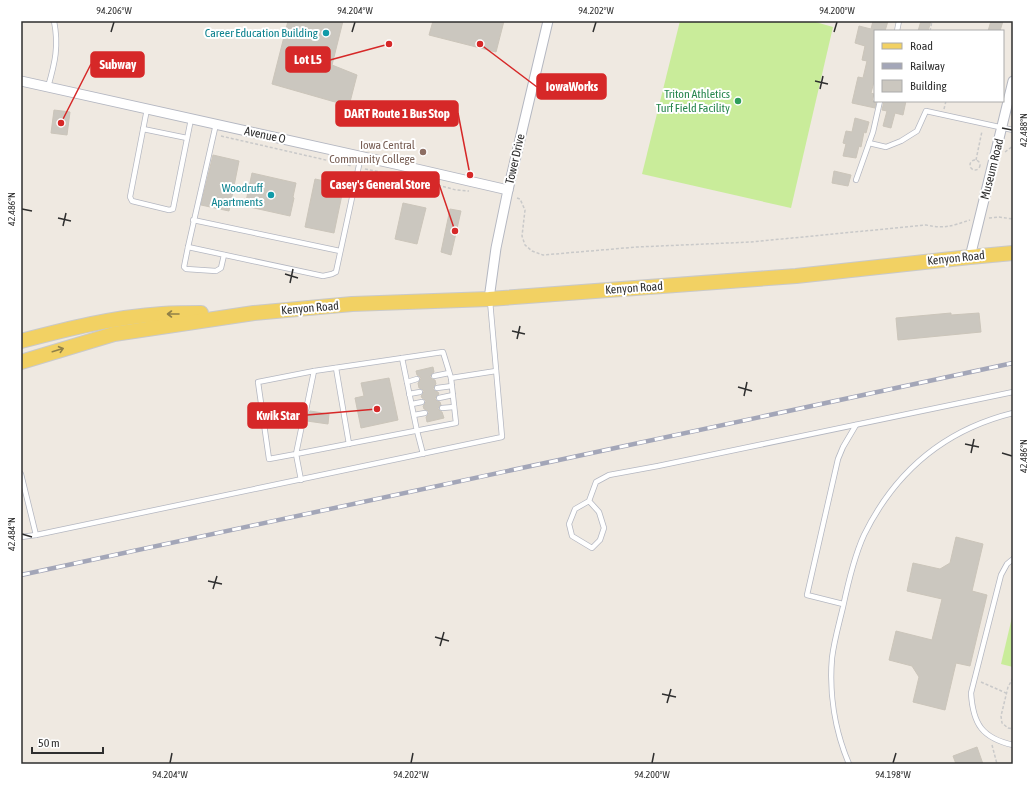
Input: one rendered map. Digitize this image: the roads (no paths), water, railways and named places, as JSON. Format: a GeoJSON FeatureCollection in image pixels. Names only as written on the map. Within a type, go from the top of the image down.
{"type":"FeatureCollection","features":[{"type":"Feature","properties":{"kind":"main road","name":"Kenyon Road"},"geometry":{"type":"LineString","coordinates":[[21,362],[114,334],[254,313],[352,304],[489,299],[796,276],[1013,253]]}},
{"type":"Feature","properties":{"kind":"main road","name":"Kenyon Road"},"geometry":{"type":"LineString","coordinates":[[21,341],[58,331],[120,319],[162,314],[254,313]]}},
{"type":"Feature","properties":{"kind":"street","name":"Tower Drive"},"geometry":{"type":"LineString","coordinates":[[489,299],[496,248],[507,193],[548,21]]}},
{"type":"Feature","properties":{"kind":"street","name":"Avenue O"},"geometry":{"type":"LineString","coordinates":[[21,81],[361,156],[507,193]]}},
{"type":"Feature","properties":{"kind":"street","name":"Museum Road"},"geometry":{"type":"LineString","coordinates":[[970,257],[1013,82]]}},
{"type":"Feature","properties":{"kind":"lane"},"geometry":{"type":"LineString","coordinates":[[48,87],[55,62],[56,43],[54,21]]}},
{"type":"Feature","properties":{"kind":"lane"},"geometry":{"type":"LineString","coordinates":[[856,180],[873,132],[880,102]]}},
{"type":"Feature","properties":{"kind":"lane"},"geometry":{"type":"LineString","coordinates":[[147,109],[130,197],[132,201],[169,210],[173,209],[191,119]]}},
{"type":"Feature","properties":{"kind":"lane"},"geometry":{"type":"LineString","coordinates":[[869,143],[886,146],[901,141],[917,131],[926,111],[1013,130]]}},
{"type":"Feature","properties":{"kind":"lane"},"geometry":{"type":"LineString","coordinates":[[216,124],[193,220],[184,267],[186,269],[216,271],[221,268],[224,255]]}},
{"type":"Feature","properties":{"kind":"lane"},"geometry":{"type":"LineString","coordinates":[[143,129],[187,138]]}},
{"type":"Feature","properties":{"kind":"lane"},"geometry":{"type":"LineString","coordinates":[[188,247],[323,276],[336,272],[361,156]]}},
{"type":"Feature","properties":{"kind":"lane"},"geometry":{"type":"LineString","coordinates":[[193,220],[340,251]]}},
{"type":"Feature","properties":{"kind":"lane"},"geometry":{"type":"LineString","coordinates":[[21,537],[502,437],[489,299]]}},
{"type":"Feature","properties":{"kind":"lane"},"geometry":{"type":"LineString","coordinates":[[443,352],[451,378],[456,423],[269,459],[258,382],[314,371],[402,358],[443,352]]}},
{"type":"Feature","properties":{"kind":"lane"},"geometry":{"type":"LineString","coordinates":[[402,358],[406,382],[423,454]]}},
{"type":"Feature","properties":{"kind":"lane"},"geometry":{"type":"LineString","coordinates":[[336,368],[349,444]]}},
{"type":"Feature","properties":{"kind":"lane"},"geometry":{"type":"LineString","coordinates":[[306,410],[314,371]]}},
{"type":"Feature","properties":{"kind":"lane"},"geometry":{"type":"LineString","coordinates":[[451,378],[496,371]]}},
{"type":"Feature","properties":{"kind":"lane"},"geometry":{"type":"LineString","coordinates":[[434,376],[449,373]]}},
{"type":"Feature","properties":{"kind":"lane"},"geometry":{"type":"LineString","coordinates":[[406,382],[418,379]]}},
{"type":"Feature","properties":{"kind":"lane"},"geometry":{"type":"LineString","coordinates":[[437,388],[452,386]]}},
{"type":"Feature","properties":{"kind":"lane"},"geometry":{"type":"LineString","coordinates":[[409,394],[420,392]]}},
{"type":"Feature","properties":{"kind":"lane"},"geometry":{"type":"LineString","coordinates":[[589,501],[599,512],[604,528],[600,540],[592,548],[572,536],[569,524],[575,510],[589,501],[596,482],[609,475],[1013,392]]}},
{"type":"Feature","properties":{"kind":"lane"},"geometry":{"type":"LineString","coordinates":[[439,398],[453,395]]}},
{"type":"Feature","properties":{"kind":"lane"},"geometry":{"type":"LineString","coordinates":[[412,404],[422,402]]}},
{"type":"Feature","properties":{"kind":"lane"},"geometry":{"type":"LineString","coordinates":[[442,408],[454,407]]}},
{"type":"Feature","properties":{"kind":"lane"},"geometry":{"type":"LineString","coordinates":[[414,415],[425,413]]}},
{"type":"Feature","properties":{"kind":"lane"},"geometry":{"type":"LineString","coordinates":[[849,764],[837,727],[831,680],[833,650],[850,577],[864,536],[874,516],[888,494],[904,474],[919,460],[955,435],[1000,416],[1013,413]]}},
{"type":"Feature","properties":{"kind":"lane"},"geometry":{"type":"LineString","coordinates":[[301,480],[296,454],[304,420]]}},
{"type":"Feature","properties":{"kind":"lane"},"geometry":{"type":"LineString","coordinates":[[844,604],[807,595],[838,459],[856,425]]}},
{"type":"Feature","properties":{"kind":"lane"},"geometry":{"type":"LineString","coordinates":[[21,474],[36,535]]}},
{"type":"Feature","properties":{"kind":"lane"},"geometry":{"type":"LineString","coordinates":[[1013,560],[1007,564],[1001,575],[971,693],[975,718],[982,728],[990,736],[1013,746]]}},
{"type":"Feature","properties":{"kind":"railway"},"geometry":{"type":"LineString","coordinates":[[21,575],[1013,363]]}},
{"type":"Feature","properties":{"kind":"place","name":"Career Education Building"},"geometry":{"type":"Point","coordinates":[326,33]}},
{"type":"Feature","properties":{"kind":"place","name":"Lot L5"},"geometry":{"type":"Point","coordinates":[389,44]}},
{"type":"Feature","properties":{"kind":"place","name":"IowaWorks"},"geometry":{"type":"Point","coordinates":[480,44]}},
{"type":"Feature","properties":{"kind":"place","name":"Triton Athletics Turf Field Facility"},"geometry":{"type":"Point","coordinates":[738,101]}},
{"type":"Feature","properties":{"kind":"place","name":"Subway"},"geometry":{"type":"Point","coordinates":[61,123]}},
{"type":"Feature","properties":{"kind":"place","name":"Iowa Central Community College"},"geometry":{"type":"Point","coordinates":[423,152]}},
{"type":"Feature","properties":{"kind":"place","name":"DART Route 1 Bus Stop"},"geometry":{"type":"Point","coordinates":[470,175]}},
{"type":"Feature","properties":{"kind":"place","name":"Woodruff Apartments"},"geometry":{"type":"Point","coordinates":[271,195]}},
{"type":"Feature","properties":{"kind":"place","name":"Casey's General Store"},"geometry":{"type":"Point","coordinates":[455,231]}},
{"type":"Feature","properties":{"kind":"place","name":"Kwik Star"},"geometry":{"type":"Point","coordinates":[377,409]}}]}
